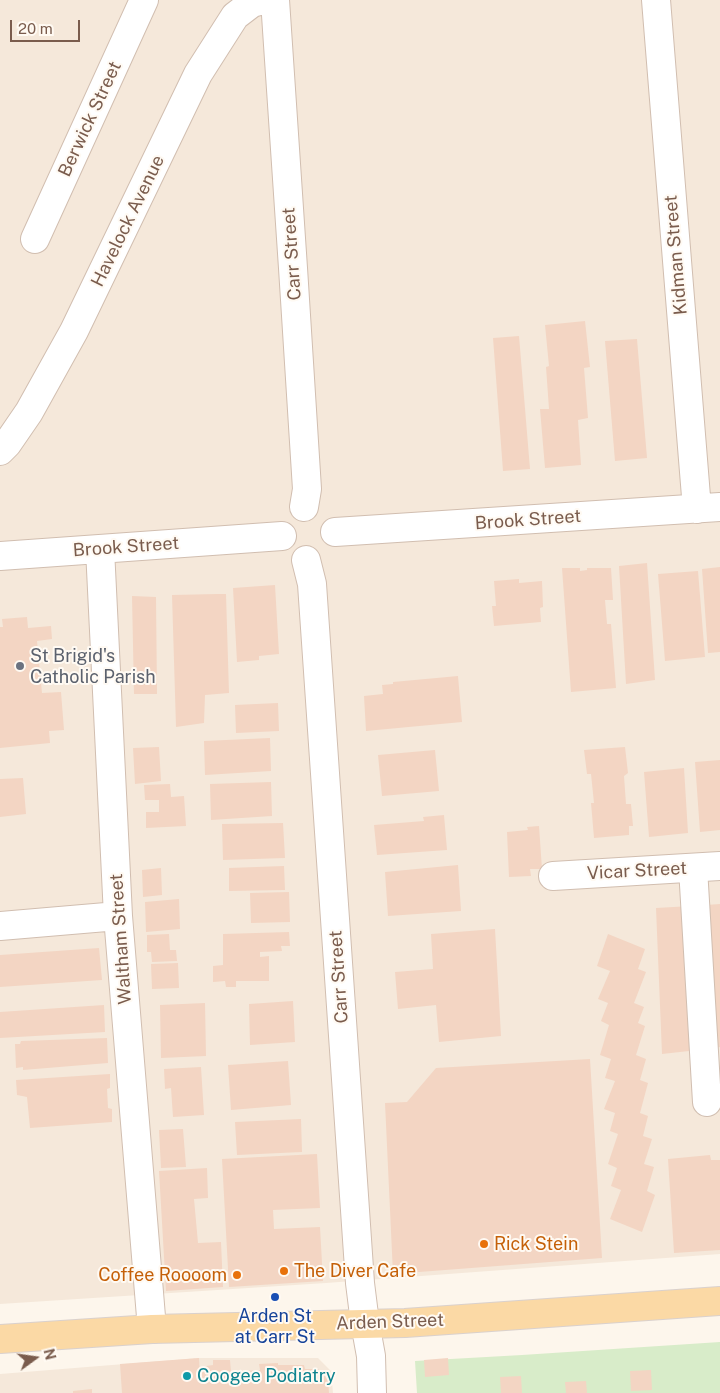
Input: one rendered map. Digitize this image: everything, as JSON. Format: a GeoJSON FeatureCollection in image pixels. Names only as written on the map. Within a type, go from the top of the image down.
{"type":"FeatureCollection","features":[{"type":"Feature","properties":{"kind":"main road","name":"Arden Street"},"geometry":{"type":"LineString","coordinates":[[0,1338],[152,1329],[405,1323],[720,1301]]}},
{"type":"Feature","properties":{"kind":"street","name":"Berwick Street"},"geometry":{"type":"LineString","coordinates":[[35,239],[144,0]]}},
{"type":"Feature","properties":{"kind":"street","name":"Havelock Avenue"},"geometry":{"type":"LineString","coordinates":[[0,451],[8,444],[29,412],[74,331],[198,74],[235,16],[252,3],[263,0]]}},
{"type":"Feature","properties":{"kind":"street","name":"Carr Street"},"geometry":{"type":"LineString","coordinates":[[275,0],[307,490],[304,507]]}},
{"type":"Feature","properties":{"kind":"street","name":"Kidman Street"},"geometry":{"type":"LineString","coordinates":[[656,0],[708,508]]}},
{"type":"Feature","properties":{"kind":"street"},"geometry":{"type":"LineString","coordinates":[[304,507],[314,507],[322,511],[329,516],[333,525],[335,532],[334,541],[328,552],[321,558],[306,560],[293,555],[286,548],[282,536],[283,527],[289,516],[296,510],[304,507]]}},
{"type":"Feature","properties":{"kind":"street","name":"Brook Street"},"geometry":{"type":"LineString","coordinates":[[335,532],[708,508]]}},
{"type":"Feature","properties":{"kind":"street","name":"Brook Street"},"geometry":{"type":"LineString","coordinates":[[0,556],[282,536]]}},
{"type":"Feature","properties":{"kind":"street","name":"Waltham Street"},"geometry":{"type":"LineString","coordinates":[[100,549],[118,916],[152,1329]]}},
{"type":"Feature","properties":{"kind":"street","name":"Carr Street"},"geometry":{"type":"LineString","coordinates":[[306,560],[312,584],[352,1178],[360,1283],[371,1356],[372,1393]]}},
{"type":"Feature","properties":{"kind":"street","name":"Vicar Street"},"geometry":{"type":"LineString","coordinates":[[553,876],[720,866]]}},
{"type":"Feature","properties":{"kind":"street"},"geometry":{"type":"LineString","coordinates":[[692,868],[707,1102]]}},
{"type":"Feature","properties":{"kind":"street"},"geometry":{"type":"LineString","coordinates":[[0,926],[118,916]]}},
{"type":"Feature","properties":{"kind":"shaded area"},"geometry":{"type":"Polygon","coordinates":[[[0,0],[720,0],[720,1254],[326,1283],[0,1304],[0,0]]]}},
{"type":"Feature","properties":{"kind":"shaded area"},"geometry":{"type":"Polygon","coordinates":[[[199,1358],[318,1358],[331,1371],[333,1393],[0,1393],[0,1374],[199,1358]]]}},
{"type":"Feature","properties":{"kind":"green space"},"geometry":{"type":"Polygon","coordinates":[[[720,1342],[720,1393],[417,1393],[415,1361],[720,1342]]]}},
{"type":"Feature","properties":{"kind":"building"},"geometry":{"type":"Polygon","coordinates":[[[585,321],[590,367],[584,368],[588,418],[578,420],[581,465],[545,468],[540,409],[549,409],[546,367],[549,366],[545,325],[585,321]]]}},
{"type":"Feature","properties":{"kind":"building"},"geometry":{"type":"Polygon","coordinates":[[[519,336],[530,469],[503,471],[493,338],[519,336]]]}},
{"type":"Feature","properties":{"kind":"building"},"geometry":{"type":"Polygon","coordinates":[[[637,339],[647,458],[615,461],[605,341],[637,339]]]}},
{"type":"Feature","properties":{"kind":"building"},"geometry":{"type":"Polygon","coordinates":[[[647,563],[655,680],[626,684],[619,566],[647,563]]]}},
{"type":"Feature","properties":{"kind":"building"},"geometry":{"type":"Polygon","coordinates":[[[720,567],[720,652],[708,653],[702,569],[720,567]]]}},
{"type":"Feature","properties":{"kind":"building"},"geometry":{"type":"Polygon","coordinates":[[[562,568],[580,568],[580,571],[587,570],[587,568],[611,568],[613,600],[605,600],[607,624],[611,624],[616,688],[571,692],[562,568]]]}},
{"type":"Feature","properties":{"kind":"building"},"geometry":{"type":"Polygon","coordinates":[[[698,571],[705,657],[665,661],[658,574],[698,571]]]}},
{"type":"Feature","properties":{"kind":"building"},"geometry":{"type":"Polygon","coordinates":[[[519,579],[519,583],[542,581],[543,607],[540,608],[541,622],[494,626],[492,606],[496,606],[494,581],[519,579]]]}},
{"type":"Feature","properties":{"kind":"building"},"geometry":{"type":"Polygon","coordinates":[[[275,585],[279,654],[259,656],[259,660],[237,662],[233,588],[275,585]]]}},
{"type":"Feature","properties":{"kind":"building"},"geometry":{"type":"Polygon","coordinates":[[[226,594],[229,693],[205,695],[204,723],[176,727],[172,595],[226,594]]]}},
{"type":"Feature","properties":{"kind":"building"},"geometry":{"type":"Polygon","coordinates":[[[132,596],[156,597],[157,694],[134,694],[132,596]]]}},
{"type":"Feature","properties":{"kind":"building","name":"St Brigid's Catholic Parish"},"geometry":{"type":"Polygon","coordinates":[[[27,617],[28,628],[51,626],[52,639],[37,641],[42,693],[61,692],[64,730],[49,731],[50,743],[0,748],[0,627],[3,627],[2,619],[27,617]]]}},
{"type":"Feature","properties":{"kind":"building"},"geometry":{"type":"Polygon","coordinates":[[[458,676],[462,722],[366,731],[364,696],[383,694],[382,685],[393,684],[393,682],[458,676]]]}},
{"type":"Feature","properties":{"kind":"building"},"geometry":{"type":"Polygon","coordinates":[[[278,703],[279,731],[236,733],[235,705],[278,703]]]}},
{"type":"Feature","properties":{"kind":"building"},"geometry":{"type":"Polygon","coordinates":[[[270,738],[271,771],[205,775],[204,741],[270,738]]]}},
{"type":"Feature","properties":{"kind":"building"},"geometry":{"type":"Polygon","coordinates":[[[159,747],[161,781],[135,784],[133,748],[159,747]]]}},
{"type":"Feature","properties":{"kind":"building"},"geometry":{"type":"Polygon","coordinates":[[[625,747],[628,773],[624,776],[626,804],[631,804],[633,826],[629,826],[629,835],[594,838],[591,803],[594,803],[591,774],[587,774],[584,750],[625,747]]]}},
{"type":"Feature","properties":{"kind":"building"},"geometry":{"type":"Polygon","coordinates":[[[435,750],[439,791],[382,796],[378,755],[435,750]]]}},
{"type":"Feature","properties":{"kind":"building"},"geometry":{"type":"Polygon","coordinates":[[[720,760],[720,830],[700,832],[695,762],[720,760]]]}},
{"type":"Feature","properties":{"kind":"building"},"geometry":{"type":"Polygon","coordinates":[[[684,768],[688,833],[649,837],[644,772],[684,768]]]}},
{"type":"Feature","properties":{"kind":"building"},"geometry":{"type":"Polygon","coordinates":[[[23,778],[26,814],[0,817],[0,779],[23,778]]]}},
{"type":"Feature","properties":{"kind":"building"},"geometry":{"type":"Polygon","coordinates":[[[271,782],[272,816],[211,820],[210,784],[271,782]]]}},
{"type":"Feature","properties":{"kind":"building"},"geometry":{"type":"Polygon","coordinates":[[[170,784],[171,797],[184,796],[186,826],[146,828],[146,812],[159,812],[159,800],[145,800],[144,785],[170,784]]]}},
{"type":"Feature","properties":{"kind":"building"},"geometry":{"type":"Polygon","coordinates":[[[444,815],[447,850],[377,855],[374,825],[424,821],[423,817],[444,815]]]}},
{"type":"Feature","properties":{"kind":"building"},"geometry":{"type":"Polygon","coordinates":[[[283,823],[285,858],[223,860],[222,824],[283,823]]]}},
{"type":"Feature","properties":{"kind":"building"},"geometry":{"type":"Polygon","coordinates":[[[539,826],[542,869],[530,869],[531,876],[509,877],[507,832],[528,830],[527,827],[539,826]]]}},
{"type":"Feature","properties":{"kind":"building"},"geometry":{"type":"Polygon","coordinates":[[[458,865],[461,911],[388,916],[385,872],[458,865]]]}},
{"type":"Feature","properties":{"kind":"building"},"geometry":{"type":"Polygon","coordinates":[[[284,866],[285,890],[229,891],[229,868],[284,866]]]}},
{"type":"Feature","properties":{"kind":"building"},"geometry":{"type":"Polygon","coordinates":[[[161,868],[162,895],[143,897],[142,870],[161,868]]]}},
{"type":"Feature","properties":{"kind":"building"},"geometry":{"type":"Polygon","coordinates":[[[289,892],[290,922],[251,923],[250,893],[289,892]]]}},
{"type":"Feature","properties":{"kind":"building"},"geometry":{"type":"Polygon","coordinates":[[[179,899],[180,929],[146,932],[145,902],[179,899]]]}},
{"type":"Feature","properties":{"kind":"building"},"geometry":{"type":"Polygon","coordinates":[[[720,904],[720,1047],[714,1048],[706,905],[720,904]]]}},
{"type":"Feature","properties":{"kind":"building"},"geometry":{"type":"Polygon","coordinates":[[[691,906],[698,1050],[662,1054],[656,908],[691,906]]]}},
{"type":"Feature","properties":{"kind":"building"},"geometry":{"type":"Polygon","coordinates":[[[495,929],[501,1036],[439,1042],[436,1005],[398,1009],[395,972],[433,969],[431,934],[495,929]]]}},
{"type":"Feature","properties":{"kind":"building"},"geometry":{"type":"Polygon","coordinates":[[[289,932],[290,946],[281,946],[282,951],[260,952],[260,957],[269,956],[269,981],[236,981],[236,987],[226,987],[225,981],[213,982],[213,966],[223,965],[223,934],[289,932]]]}},
{"type":"Feature","properties":{"kind":"building"},"geometry":{"type":"Polygon","coordinates":[[[169,934],[170,950],[176,950],[177,961],[152,962],[151,952],[147,952],[147,935],[169,934]]]}},
{"type":"Feature","properties":{"kind":"building"},"geometry":{"type":"Polygon","coordinates":[[[608,934],[645,949],[638,969],[646,972],[634,1003],[644,1007],[638,1023],[645,1026],[636,1055],[646,1059],[640,1080],[648,1083],[640,1113],[648,1116],[643,1136],[652,1139],[644,1164],[654,1167],[647,1191],[655,1195],[642,1232],[610,1219],[621,1190],[611,1186],[617,1168],[608,1164],[618,1134],[610,1131],[615,1113],[604,1109],[615,1081],[605,1078],[611,1059],[600,1055],[609,1025],[601,1021],[608,1003],[598,999],[610,971],[597,966],[608,934]]]}},
{"type":"Feature","properties":{"kind":"building"},"geometry":{"type":"Polygon","coordinates":[[[99,948],[102,980],[0,987],[0,955],[99,948]]]}},
{"type":"Feature","properties":{"kind":"building"},"geometry":{"type":"Polygon","coordinates":[[[178,963],[179,988],[152,989],[151,964],[178,963]]]}},
{"type":"Feature","properties":{"kind":"building"},"geometry":{"type":"Polygon","coordinates":[[[293,1001],[295,1042],[250,1045],[249,1004],[293,1001]]]}},
{"type":"Feature","properties":{"kind":"building"},"geometry":{"type":"Polygon","coordinates":[[[205,1003],[206,1056],[161,1058],[160,1005],[205,1003]]]}},
{"type":"Feature","properties":{"kind":"building"},"geometry":{"type":"Polygon","coordinates":[[[104,1005],[105,1032],[0,1038],[0,1012],[104,1005]]]}},
{"type":"Feature","properties":{"kind":"building"},"geometry":{"type":"Polygon","coordinates":[[[107,1038],[108,1063],[23,1070],[23,1067],[16,1068],[15,1044],[20,1044],[21,1041],[107,1038]]]}},
{"type":"Feature","properties":{"kind":"building"},"geometry":{"type":"Polygon","coordinates":[[[590,1059],[602,1258],[393,1274],[385,1103],[407,1102],[436,1068],[590,1059]]]}},
{"type":"Feature","properties":{"kind":"building"},"geometry":{"type":"Polygon","coordinates":[[[288,1061],[291,1105],[231,1110],[228,1065],[288,1061]]]}},
{"type":"Feature","properties":{"kind":"building"},"geometry":{"type":"Polygon","coordinates":[[[201,1067],[204,1115],[173,1117],[171,1088],[165,1089],[164,1069],[201,1067]]]}},
{"type":"Feature","properties":{"kind":"building"},"geometry":{"type":"Polygon","coordinates":[[[110,1074],[110,1088],[107,1089],[108,1108],[112,1109],[112,1122],[30,1128],[27,1097],[17,1095],[16,1080],[110,1074]]]}},
{"type":"Feature","properties":{"kind":"building"},"geometry":{"type":"Polygon","coordinates":[[[301,1119],[302,1152],[237,1155],[235,1122],[301,1119]]]}},
{"type":"Feature","properties":{"kind":"building"},"geometry":{"type":"Polygon","coordinates":[[[183,1129],[186,1167],[161,1168],[159,1130],[183,1129]]]}},
{"type":"Feature","properties":{"kind":"building"},"geometry":{"type":"Polygon","coordinates":[[[317,1154],[320,1208],[273,1210],[274,1229],[320,1227],[323,1281],[229,1287],[222,1159],[317,1154]]]}},
{"type":"Feature","properties":{"kind":"building"},"geometry":{"type":"Polygon","coordinates":[[[710,1155],[711,1160],[720,1160],[720,1250],[674,1253],[668,1159],[710,1155]]]}},
{"type":"Feature","properties":{"kind":"building"},"geometry":{"type":"Polygon","coordinates":[[[207,1168],[208,1198],[194,1199],[198,1243],[221,1242],[223,1287],[166,1291],[159,1171],[207,1168]]]}},
{"type":"Feature","properties":{"kind":"building"},"geometry":{"type":"Polygon","coordinates":[[[199,1358],[200,1377],[200,1367],[213,1365],[213,1360],[230,1360],[231,1372],[260,1370],[259,1364],[304,1365],[305,1369],[318,1369],[328,1380],[329,1393],[122,1393],[120,1364],[199,1358]]]}},
{"type":"Feature","properties":{"kind":"building"},"geometry":{"type":"Polygon","coordinates":[[[448,1358],[449,1375],[425,1377],[424,1360],[448,1358]]]}},
{"type":"Feature","properties":{"kind":"building"},"geometry":{"type":"Polygon","coordinates":[[[651,1370],[652,1390],[631,1391],[630,1371],[651,1370]]]}},
{"type":"Feature","properties":{"kind":"building"},"geometry":{"type":"Polygon","coordinates":[[[521,1376],[522,1393],[501,1393],[500,1377],[521,1376]]]}},
{"type":"Feature","properties":{"kind":"building"},"geometry":{"type":"Polygon","coordinates":[[[586,1381],[587,1393],[566,1393],[565,1382],[586,1381]]]}},
{"type":"Feature","properties":{"kind":"building"},"geometry":{"type":"Polygon","coordinates":[[[92,1389],[92,1393],[73,1393],[73,1391],[92,1389]]]}},
{"type":"Feature","properties":{"kind":"place","name":"St Brigid's Catholic Parish"},"geometry":{"type":"Point","coordinates":[20,666]}},
{"type":"Feature","properties":{"kind":"place","name":"Rick Stein"},"geometry":{"type":"Point","coordinates":[484,1244]}},
{"type":"Feature","properties":{"kind":"place","name":"The Diver Cafe"},"geometry":{"type":"Point","coordinates":[284,1271]}},
{"type":"Feature","properties":{"kind":"place","name":"Coffee Roooom"},"geometry":{"type":"Point","coordinates":[237,1275]}},
{"type":"Feature","properties":{"kind":"place","name":"Arden St at Carr St"},"geometry":{"type":"Point","coordinates":[275,1297]}},
{"type":"Feature","properties":{"kind":"place","name":"Coogee Podiatry"},"geometry":{"type":"Point","coordinates":[187,1376]}}]}
